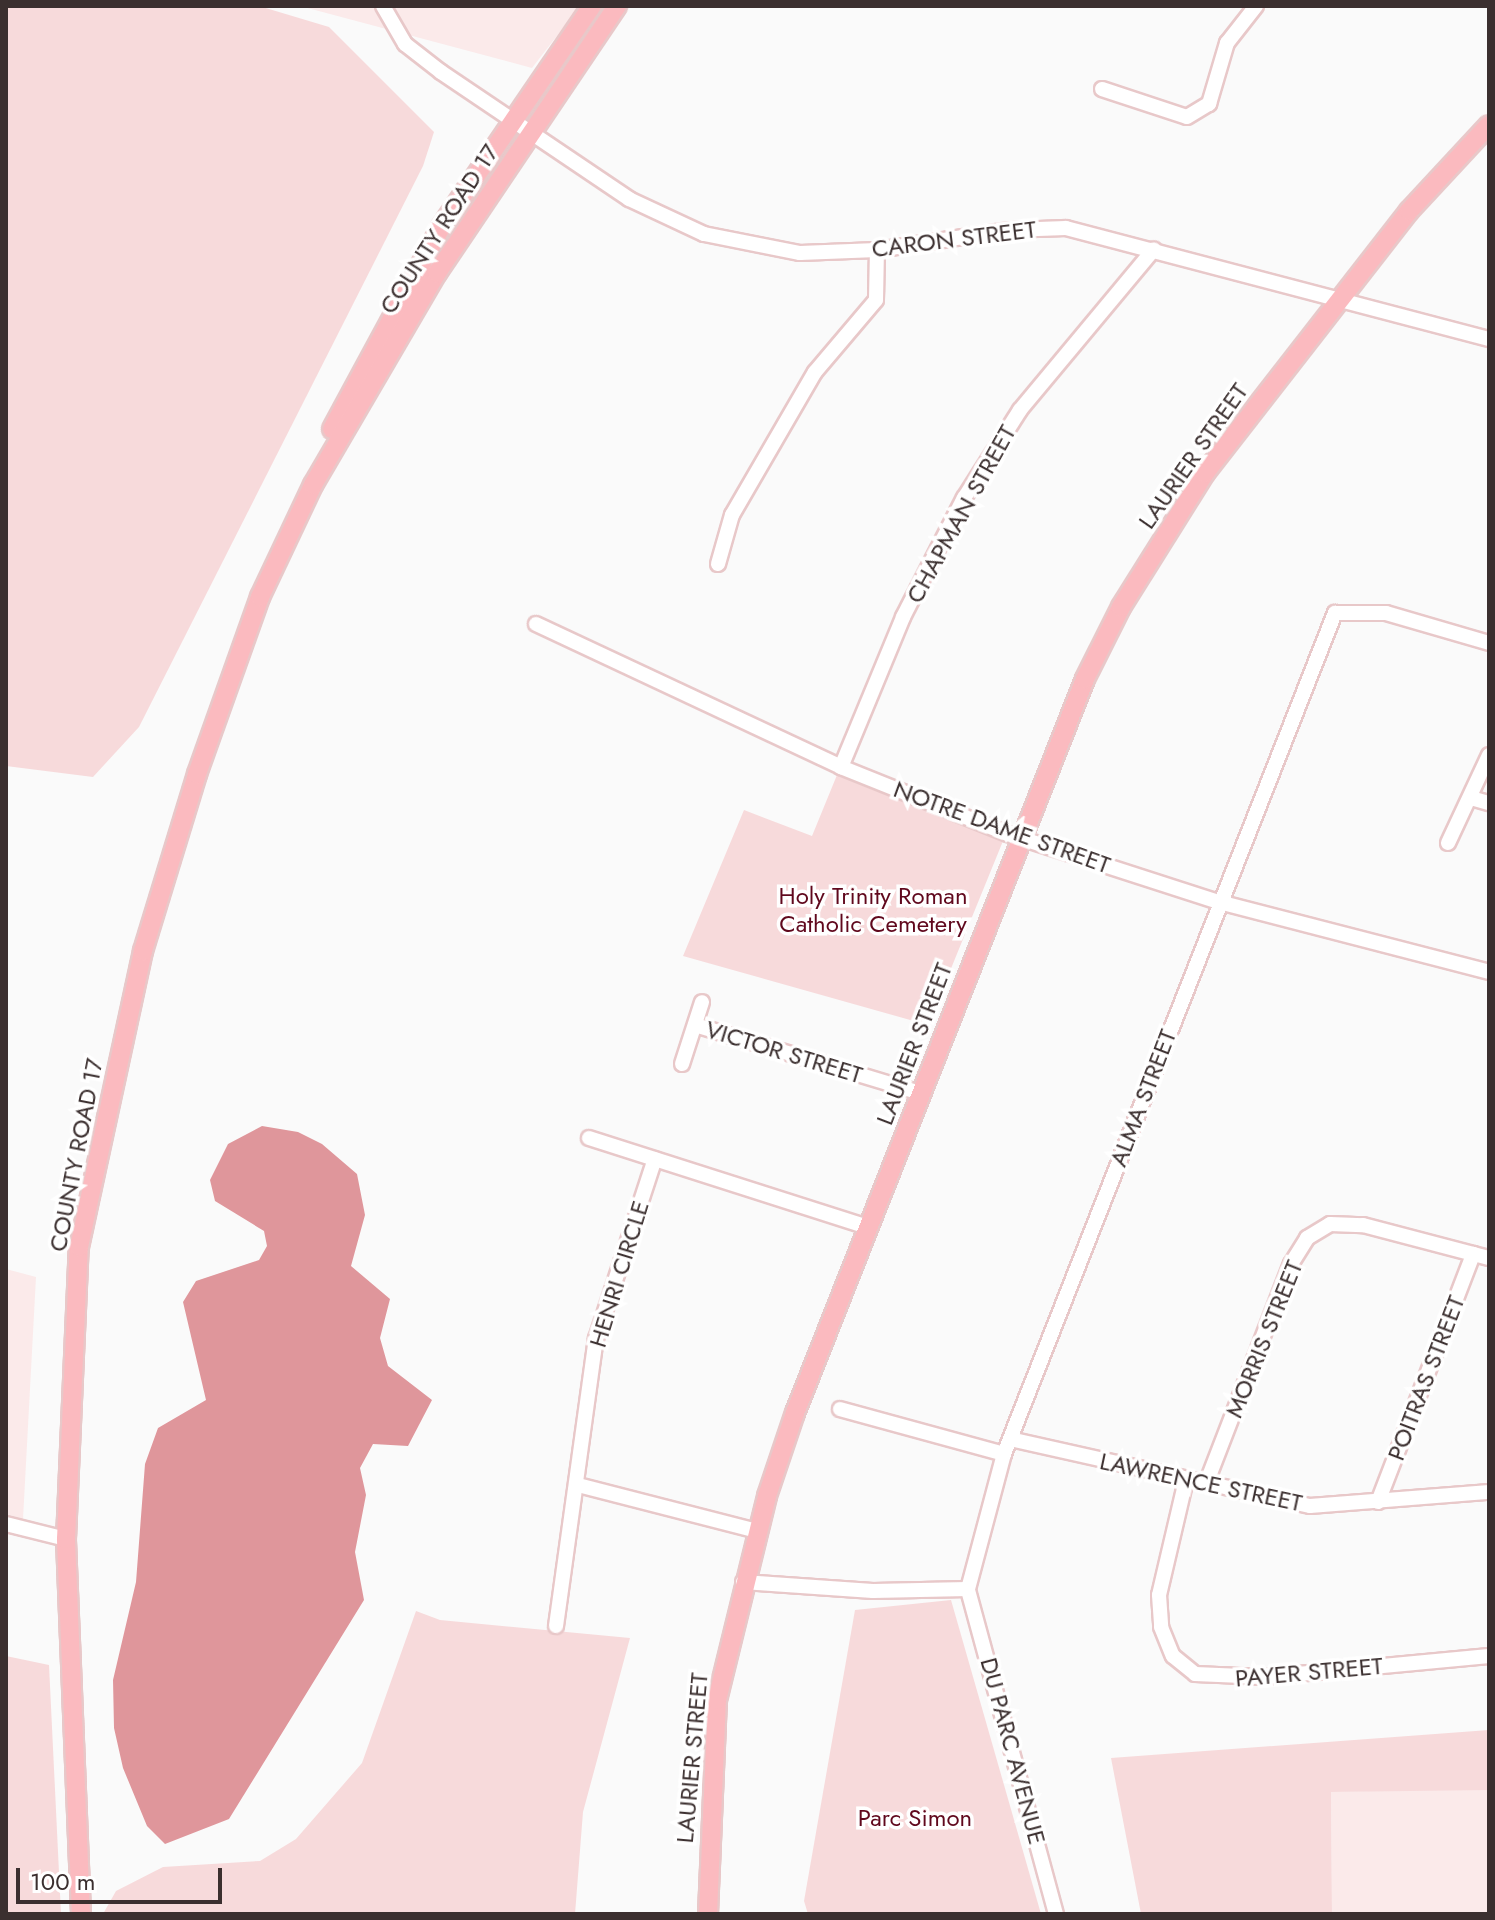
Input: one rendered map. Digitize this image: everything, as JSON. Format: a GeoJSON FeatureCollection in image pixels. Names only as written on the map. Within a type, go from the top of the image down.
{"type":"FeatureCollection","features":[{"type":"Feature","properties":{"kind":"main road","name":"COUNTY ROAD 17"},"geometry":{"type":"LineString","coordinates":[[313,485],[327,438],[365,362],[441,227],[592,6]]}},
{"type":"Feature","properties":{"kind":"main road","name":"COUNTY ROAD 17"},"geometry":{"type":"LineString","coordinates":[[81,1914],[66,1539],[79,1247],[143,951],[192,789],[260,597],[313,485],[437,273],[617,6]]}},
{"type":"Feature","properties":{"kind":"main road","name":"LAURIER STREET"},"geometry":{"type":"LineString","coordinates":[[708,1914],[716,1711],[757,1531],[795,1413],[1085,679],[1121,607],[1205,473],[1409,211],[1489,125]]}},
{"type":"Feature","properties":{"kind":"street","name":"CARON STREET"},"geometry":{"type":"LineString","coordinates":[[383,6],[405,44],[629,199],[704,234],[800,253],[877,250],[1050,228],[1154,249],[1489,339]]}},
{"type":"Feature","properties":{"kind":"street"},"geometry":{"type":"LineString","coordinates":[[1102,89],[1187,117],[1209,104],[1227,43],[1256,6]]}},
{"type":"Feature","properties":{"kind":"street","name":"CHAPMAN STREET"},"geometry":{"type":"LineString","coordinates":[[841,767],[903,617],[964,498],[1020,410],[1119,285],[1154,249]]}},
{"type":"Feature","properties":{"kind":"street"},"geometry":{"type":"LineString","coordinates":[[718,564],[732,515],[815,372],[876,300],[877,250]]}},
{"type":"Feature","properties":{"kind":"street","name":"ALMA STREET"},"geometry":{"type":"LineString","coordinates":[[968,1589],[1004,1454],[1335,613],[1386,613],[1489,643]]}},
{"type":"Feature","properties":{"kind":"street","name":"NOTRE DAME STREET"},"geometry":{"type":"LineString","coordinates":[[536,624],[841,767],[1021,838],[1219,902],[1489,972]]}},
{"type":"Feature","properties":{"kind":"street"},"geometry":{"type":"LineString","coordinates":[[1448,843],[1489,755]]}},
{"type":"Feature","properties":{"kind":"street"},"geometry":{"type":"LineString","coordinates":[[1471,798],[1489,803]]}},
{"type":"Feature","properties":{"kind":"street","name":"VICTOR STREET"},"geometry":{"type":"LineString","coordinates":[[682,1064],[702,1002]]}},
{"type":"Feature","properties":{"kind":"street","name":"VICTOR STREET"},"geometry":{"type":"LineString","coordinates":[[695,1025],[920,1093]]}},
{"type":"Feature","properties":{"kind":"street"},"geometry":{"type":"LineString","coordinates":[[589,1138],[868,1227]]}},
{"type":"Feature","properties":{"kind":"street","name":"HENRI CIRCLE"},"geometry":{"type":"LineString","coordinates":[[556,1626],[596,1339],[655,1159]]}},
{"type":"Feature","properties":{"kind":"street","name":"MORRIS STREET"},"geometry":{"type":"LineString","coordinates":[[1206,1484],[1291,1264],[1307,1238],[1330,1224],[1363,1225],[1489,1258]]}},
{"type":"Feature","properties":{"kind":"street","name":"POITRAS STREET"},"geometry":{"type":"LineString","coordinates":[[1378,1502],[1473,1254]]}},
{"type":"Feature","properties":{"kind":"street"},"geometry":{"type":"LineString","coordinates":[[840,1409],[1004,1454]]}},
{"type":"Feature","properties":{"kind":"street","name":"LAWRENCE STREET"},"geometry":{"type":"LineString","coordinates":[[1010,1439],[1310,1506],[1489,1492]]}},
{"type":"Feature","properties":{"kind":"street","name":"PAYER STREET"},"geometry":{"type":"LineString","coordinates":[[1186,1480],[1159,1595],[1161,1627],[1173,1656],[1195,1674],[1266,1677],[1489,1656]]}},
{"type":"Feature","properties":{"kind":"street"},"geometry":{"type":"LineString","coordinates":[[578,1485],[757,1531]]}},
{"type":"Feature","properties":{"kind":"street"},"geometry":{"type":"LineString","coordinates":[[6,1524],[66,1539]]}},
{"type":"Feature","properties":{"kind":"street"},"geometry":{"type":"LineString","coordinates":[[743,1582],[873,1591],[968,1589]]}},
{"type":"Feature","properties":{"kind":"street","name":"DU PARC AVENUE"},"geometry":{"type":"LineString","coordinates":[[968,1589],[1056,1914]]}},
{"type":"Feature","properties":{"kind":"shaded area"},"geometry":{"type":"Polygon","coordinates":[[[300,6],[580,6],[532,68],[300,6]]]}},
{"type":"Feature","properties":{"kind":"shaded area"},"geometry":{"type":"Polygon","coordinates":[[[262,1126],[298,1132],[322,1144],[357,1174],[365,1215],[351,1266],[390,1299],[380,1338],[388,1366],[432,1400],[408,1446],[373,1444],[360,1468],[366,1495],[355,1552],[364,1600],[229,1819],[165,1844],[147,1826],[123,1768],[114,1728],[113,1680],[136,1582],[145,1464],[158,1428],[206,1400],[183,1302],[196,1281],[259,1260],[267,1246],[264,1231],[215,1201],[210,1180],[228,1144],[262,1126]]]}},
{"type":"Feature","properties":{"kind":"shaded area"},"geometry":{"type":"Polygon","coordinates":[[[6,1269],[36,1277],[23,1519],[6,1514],[6,1269]]]}},
{"type":"Feature","properties":{"kind":"shaded area"},"geometry":{"type":"Polygon","coordinates":[[[1489,1788],[1489,1914],[1332,1914],[1331,1792],[1489,1788]]]}},
{"type":"Feature","properties":{"kind":"green space"},"geometry":{"type":"Polygon","coordinates":[[[6,6],[259,6],[329,27],[434,132],[423,166],[139,727],[93,777],[6,766],[6,6]]]}},
{"type":"Feature","properties":{"kind":"green space","name":"Holy Trinity Roman Catholic Cemetery"},"geometry":{"type":"Polygon","coordinates":[[[837,775],[1003,841],[928,1025],[683,956],[744,810],[812,836],[837,775]]]}},
{"type":"Feature","properties":{"kind":"green space","name":"Parc Simon"},"geometry":{"type":"Polygon","coordinates":[[[951,1600],[1041,1914],[808,1914],[804,1901],[855,1610],[951,1600]]]}},
{"type":"Feature","properties":{"kind":"green space"},"geometry":{"type":"Polygon","coordinates":[[[416,1611],[440,1620],[630,1638],[583,1812],[575,1914],[103,1914],[116,1891],[163,1867],[260,1861],[296,1839],[362,1763],[416,1611]]]}},
{"type":"Feature","properties":{"kind":"green space"},"geometry":{"type":"Polygon","coordinates":[[[6,1656],[49,1665],[61,1914],[6,1914],[6,1656]]]}},
{"type":"Feature","properties":{"kind":"green space"},"geometry":{"type":"Polygon","coordinates":[[[1489,1730],[1489,1790],[1331,1792],[1332,1914],[1141,1914],[1111,1758],[1489,1730]]]}}]}
